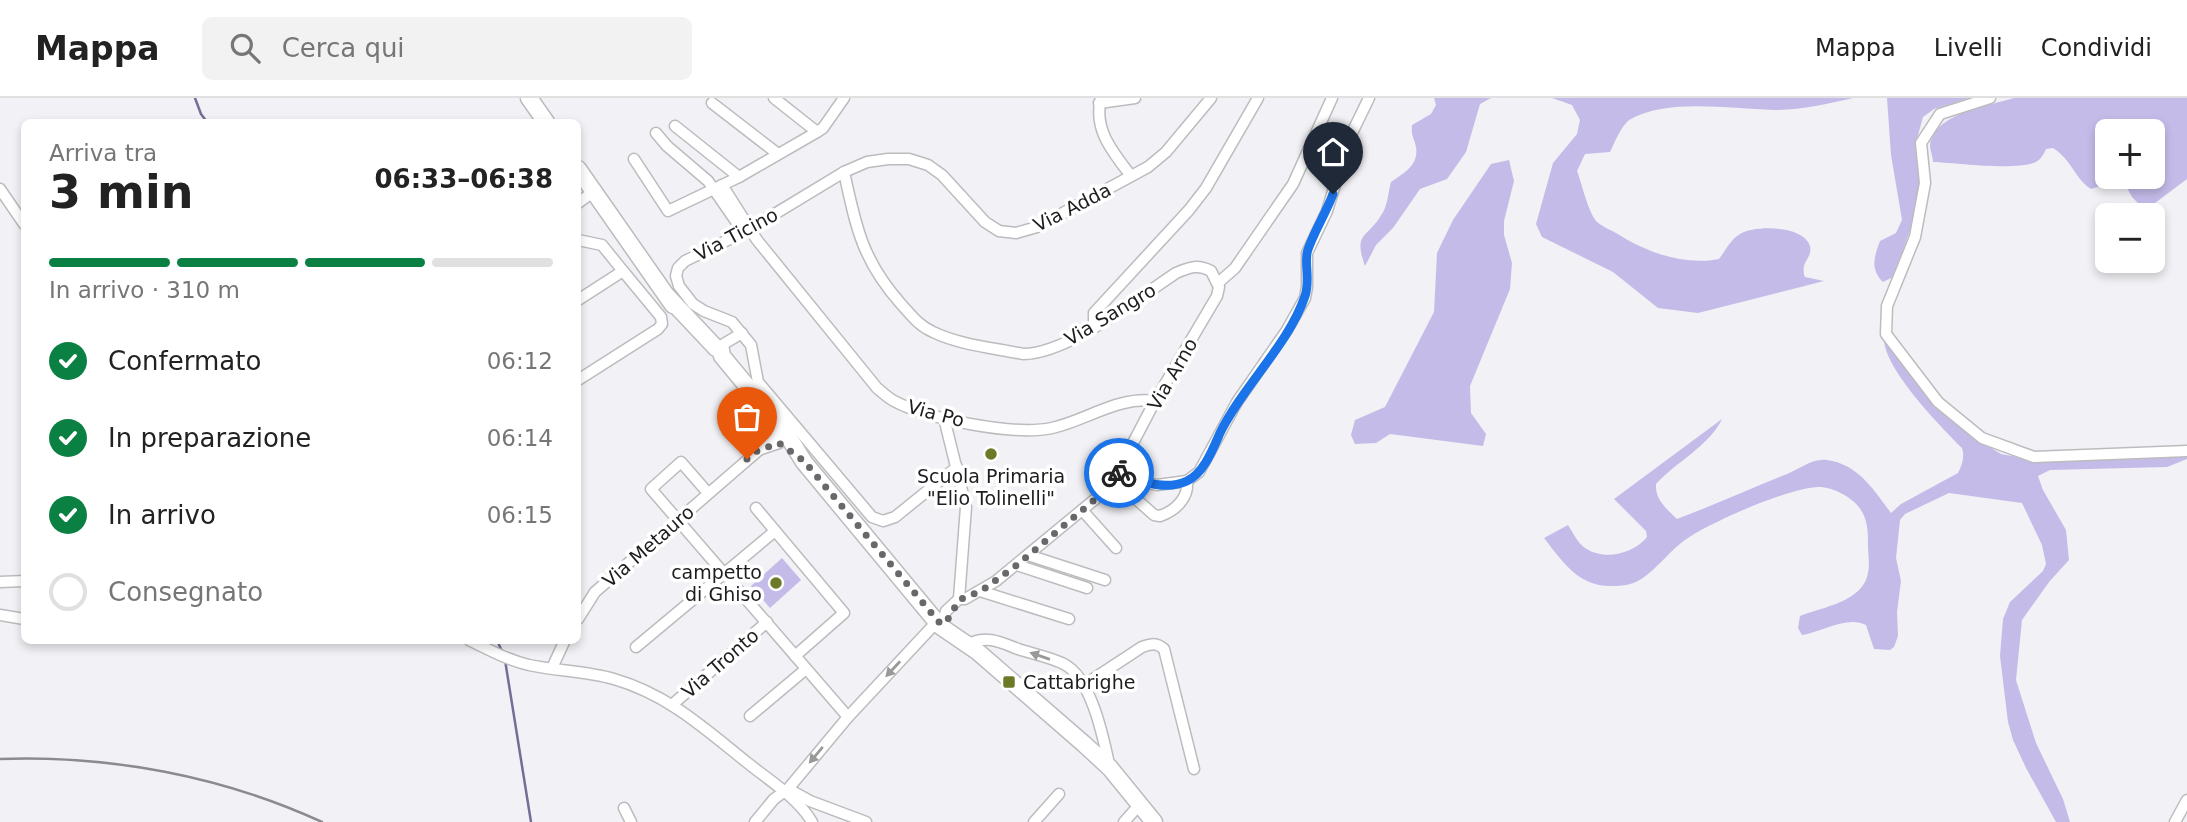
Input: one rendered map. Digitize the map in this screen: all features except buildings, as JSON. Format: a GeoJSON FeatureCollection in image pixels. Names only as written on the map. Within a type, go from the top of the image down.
{"type":"FeatureCollection","features":[{"type":"Feature","properties":{"kind":"main road"},"geometry":{"type":"LineString","coordinates":[[529,98],[544,119]]}},
{"type":"Feature","properties":{"kind":"main road"},"geometry":{"type":"LineString","coordinates":[[581,174],[667,296],[719,352],[780,437],[804,461],[913,590],[943,621],[1110,768],[1154,822]]}},
{"type":"Feature","properties":{"kind":"street"},"geometry":{"type":"LineString","coordinates":[[774,98],[817,132]]}},
{"type":"Feature","properties":{"kind":"street"},"geometry":{"type":"LineString","coordinates":[[634,159],[668,211],[739,177],[817,132],[844,98]]}},
{"type":"Feature","properties":{"kind":"street"},"geometry":{"type":"LineString","coordinates":[[1131,176],[1107,144],[1099,126],[1100,100],[1135,98]]}},
{"type":"Feature","properties":{"kind":"street","name":"Via Adda"},"geometry":{"type":"LineString","coordinates":[[844,172],[867,162],[888,159],[909,159],[928,165],[942,175],[985,222],[999,231],[1016,233],[1037,227],[1148,167],[1166,152],[1211,98]]}},
{"type":"Feature","properties":{"kind":"street"},"geometry":{"type":"LineString","coordinates":[[1094,327],[1094,313],[1206,188],[1258,98]]}},
{"type":"Feature","properties":{"kind":"street","name":"Via Arno"},"geometry":{"type":"LineString","coordinates":[[957,601],[981,591],[1017,565],[1105,491],[1120,471],[1155,401],[1217,296],[1218,283],[1235,268],[1293,184],[1332,98]]}},
{"type":"Feature","properties":{"kind":"street"},"geometry":{"type":"LineString","coordinates":[[1120,471],[1138,481],[1157,485],[1187,481],[1199,472],[1233,408],[1287,330],[1305,298],[1307,253],[1327,211],[1349,139],[1369,98]]}},
{"type":"Feature","properties":{"kind":"street"},"geometry":{"type":"LineString","coordinates":[[1990,98],[1940,114],[1921,143],[1924,183],[1915,237],[1887,306],[1886,334],[1938,402],[1982,438],[2035,457],[2187,450]]}},
{"type":"Feature","properties":{"kind":"street"},"geometry":{"type":"LineString","coordinates":[[712,103],[778,154]]}},
{"type":"Feature","properties":{"kind":"street"},"geometry":{"type":"LineString","coordinates":[[674,127],[739,177]]}},
{"type":"Feature","properties":{"kind":"street","name":"Via Po"},"geometry":{"type":"LineString","coordinates":[[656,132],[667,146],[719,187],[747,231],[877,388],[892,400],[944,418],[1011,430],[1051,428],[1131,400],[1155,401]]}},
{"type":"Feature","properties":{"kind":"street","name":"Via Sangro"},"geometry":{"type":"LineString","coordinates":[[844,172],[857,232],[870,261],[887,288],[919,324],[960,341],[1035,354],[1050,350],[1094,327],[1189,267],[1205,268],[1214,274],[1218,283]]}},
{"type":"Feature","properties":{"kind":"street","name":"Via Ticino"},"geometry":{"type":"LineString","coordinates":[[742,333],[732,322],[693,304],[679,286],[676,276],[678,268],[685,261],[747,231],[844,172]]}},
{"type":"Feature","properties":{"kind":"street"},"geometry":{"type":"LineString","coordinates":[[0,188],[21,220]]}},
{"type":"Feature","properties":{"kind":"street"},"geometry":{"type":"LineString","coordinates":[[581,201],[593,192]]}},
{"type":"Feature","properties":{"kind":"street"},"geometry":{"type":"LineString","coordinates":[[581,241],[602,245],[661,317],[662,324],[581,378]]}},
{"type":"Feature","properties":{"kind":"street"},"geometry":{"type":"LineString","coordinates":[[581,298],[623,271]]}},
{"type":"Feature","properties":{"kind":"street"},"geometry":{"type":"LineString","coordinates":[[719,352],[742,333],[751,345],[758,382],[872,517],[883,521],[895,517],[957,467]]}},
{"type":"Feature","properties":{"kind":"street"},"geometry":{"type":"LineString","coordinates":[[755,822],[931,628],[943,621],[957,601],[966,507],[944,418]]}},
{"type":"Feature","properties":{"kind":"street","name":"Via Metauro"},"geometry":{"type":"LineString","coordinates":[[581,614],[594,592],[757,451],[780,437]]}},
{"type":"Feature","properties":{"kind":"street"},"geometry":{"type":"LineString","coordinates":[[708,493],[681,462],[651,489],[848,717]]}},
{"type":"Feature","properties":{"kind":"street"},"geometry":{"type":"LineString","coordinates":[[1105,491],[1126,490],[1154,515],[1160,516],[1177,506],[1186,494],[1187,481]]}},
{"type":"Feature","properties":{"kind":"street"},"geometry":{"type":"LineString","coordinates":[[756,508],[844,613],[795,656]]}},
{"type":"Feature","properties":{"kind":"street"},"geometry":{"type":"LineString","coordinates":[[1082,510],[1116,548]]}},
{"type":"Feature","properties":{"kind":"street"},"geometry":{"type":"LineString","coordinates":[[636,647],[775,531]]}},
{"type":"Feature","properties":{"kind":"street"},"geometry":{"type":"LineString","coordinates":[[1028,555],[1105,580]]}},
{"type":"Feature","properties":{"kind":"street"},"geometry":{"type":"LineString","coordinates":[[1017,565],[1087,588]]}},
{"type":"Feature","properties":{"kind":"street"},"geometry":{"type":"LineString","coordinates":[[0,582],[21,581]]}},
{"type":"Feature","properties":{"kind":"street"},"geometry":{"type":"LineString","coordinates":[[981,591],[1069,619]]}},
{"type":"Feature","properties":{"kind":"street"},"geometry":{"type":"LineString","coordinates":[[0,614],[21,618]]}},
{"type":"Feature","properties":{"kind":"street","name":"Via Tronto"},"geometry":{"type":"LineString","coordinates":[[673,704],[767,622]]}},
{"type":"Feature","properties":{"kind":"street"},"geometry":{"type":"LineString","coordinates":[[975,647],[989,639],[1063,664],[1075,672],[1084,685],[1103,738],[1110,768]]}},
{"type":"Feature","properties":{"kind":"street"},"geometry":{"type":"LineString","coordinates":[[477,644],[511,659],[614,679],[643,689],[673,704],[785,790],[812,822]]}},
{"type":"Feature","properties":{"kind":"street"},"geometry":{"type":"LineString","coordinates":[[552,668],[563,644]]}},
{"type":"Feature","properties":{"kind":"street"},"geometry":{"type":"LineString","coordinates":[[1084,685],[1142,647],[1159,645],[1164,649],[1194,769]]}},
{"type":"Feature","properties":{"kind":"street"},"geometry":{"type":"LineString","coordinates":[[750,716],[806,669]]}},
{"type":"Feature","properties":{"kind":"street"},"geometry":{"type":"LineString","coordinates":[[785,790],[866,822]]}},
{"type":"Feature","properties":{"kind":"street"},"geometry":{"type":"LineString","coordinates":[[1034,822],[1059,794]]}},
{"type":"Feature","properties":{"kind":"street"},"geometry":{"type":"LineString","coordinates":[[2175,822],[2187,800]]}},
{"type":"Feature","properties":{"kind":"street"},"geometry":{"type":"LineString","coordinates":[[1124,822],[1140,804]]}},
{"type":"Feature","properties":{"kind":"street"},"geometry":{"type":"LineString","coordinates":[[624,808],[631,822]]}},
{"type":"Feature","properties":{"kind":"shaded area"},"geometry":{"type":"Polygon","coordinates":[[[1434,98],[1491,98],[1480,104],[1466,152],[1447,179],[1420,189],[1393,228],[1376,245],[1365,266],[1361,241],[1384,210],[1391,182],[1413,164],[1416,147],[1412,125],[1431,114],[1436,105],[1434,98]]]}},
{"type":"Feature","properties":{"kind":"shaded area"},"geometry":{"type":"Polygon","coordinates":[[[1552,98],[1853,98],[1784,110],[1699,106],[1644,113],[1626,123],[1610,152],[1585,154],[1577,171],[1588,205],[1597,222],[1640,246],[1678,259],[1705,261],[1719,259],[1733,239],[1747,231],[1767,228],[1789,231],[1806,239],[1810,246],[1810,254],[1804,267],[1805,277],[1824,281],[1698,313],[1658,308],[1613,272],[1542,237],[1536,224],[1553,163],[1577,134],[1580,120],[1572,105],[1552,98]]]}},
{"type":"Feature","properties":{"kind":"shaded area"},"geometry":{"type":"Polygon","coordinates":[[[1887,98],[1970,98],[1934,109],[1923,117],[1917,139],[1920,182],[1914,220],[1893,277],[1883,282],[1875,268],[1876,252],[1880,241],[1896,233],[1902,220],[1891,155],[1887,98]]]}},
{"type":"Feature","properties":{"kind":"shaded area"},"geometry":{"type":"Polygon","coordinates":[[[2014,98],[2187,98],[2187,179],[2155,203],[2138,203],[2128,189],[2165,189],[2165,119],[2095,119],[2095,188],[2091,189],[2053,148],[2046,149],[2038,161],[2027,165],[1933,162],[1930,145],[1934,134],[1952,118],[2014,98]]]}},
{"type":"Feature","properties":{"kind":"shaded area"},"geometry":{"type":"Polygon","coordinates":[[[1509,160],[1514,181],[1504,221],[1504,235],[1512,263],[1510,289],[1470,386],[1471,413],[1486,434],[1483,446],[1390,434],[1376,443],[1355,444],[1351,435],[1355,420],[1385,407],[1434,312],[1437,253],[1453,220],[1491,164],[1509,160]]]}},
{"type":"Feature","properties":{"kind":"shaded area"},"geometry":{"type":"Polygon","coordinates":[[[1884,338],[1977,439],[2001,454],[2034,460],[2187,453],[2187,459],[2167,467],[2050,470],[2038,476],[2066,530],[2069,560],[2049,582],[2022,620],[2016,680],[2036,743],[2063,799],[2070,822],[2056,822],[2026,768],[2008,722],[2000,656],[2003,619],[2010,602],[2043,571],[2046,564],[2042,545],[2022,503],[1949,493],[1905,514],[1900,520],[1896,558],[1901,581],[1897,612],[1898,636],[1890,650],[1874,649],[1866,625],[1859,622],[1843,623],[1802,635],[1798,628],[1800,616],[1850,597],[1865,583],[1868,573],[1864,515],[1850,499],[1831,489],[1821,487],[1792,492],[1733,514],[1688,538],[1643,578],[1626,585],[1599,585],[1580,577],[1564,563],[1544,538],[1568,525],[1580,543],[1593,552],[1609,555],[1634,548],[1647,537],[1646,531],[1614,499],[1722,419],[1701,446],[1656,484],[1659,499],[1677,519],[1811,462],[1822,460],[1838,462],[1856,472],[1891,513],[1901,504],[1958,473],[1963,455],[1962,448],[1903,380],[1886,350],[1884,338]]]}},
{"type":"Feature","properties":{"kind":"shaded area","name":"campetto di Ghiso"},"geometry":{"type":"Polygon","coordinates":[[[782,558],[801,580],[770,608],[751,586],[782,558]]]}},
{"type":"Feature","properties":{"kind":"waterway"},"geometry":{"type":"LineString","coordinates":[[195,98],[205,119]]}},
{"type":"Feature","properties":{"kind":"waterway"},"geometry":{"type":"LineString","coordinates":[[499,644],[503,654]]}},
{"type":"Feature","properties":{"kind":"waterway"},"geometry":{"type":"LineString","coordinates":[[505,660],[531,822]]}},
{"type":"Feature","properties":{"kind":"railway"},"geometry":{"type":"LineString","coordinates":[[0,759],[83,761],[165,772],[245,792],[322,822]]}},
{"type":"Feature","properties":{"kind":"way so far"},"geometry":{"type":"LineString","coordinates":[[747,459],[757,451],[781,443],[804,461],[913,590],[927,611],[939,622],[942,617],[948,619],[959,600],[981,591],[1017,565],[1105,491],[1119,473]]}},
{"type":"Feature","properties":{"kind":"place","name":"Scuola Primaria \"Elio Tolinelli\""},"geometry":{"type":"Point","coordinates":[991,454]}},
{"type":"Feature","properties":{"kind":"place","name":"campetto di Ghiso"},"geometry":{"type":"Point","coordinates":[776,583]}},
{"type":"Feature","properties":{"kind":"place","name":"Cattabrighe"},"geometry":{"type":"Point","coordinates":[1009,682]}},
{"type":"Feature","properties":{"kind":"route"},"geometry":{"type":"LineString","coordinates":[[1119,473],[1120,471],[1138,481],[1157,485],[1187,481],[1199,472],[1237,401],[1287,330],[1305,298],[1307,253],[1333,194]]}}]}
